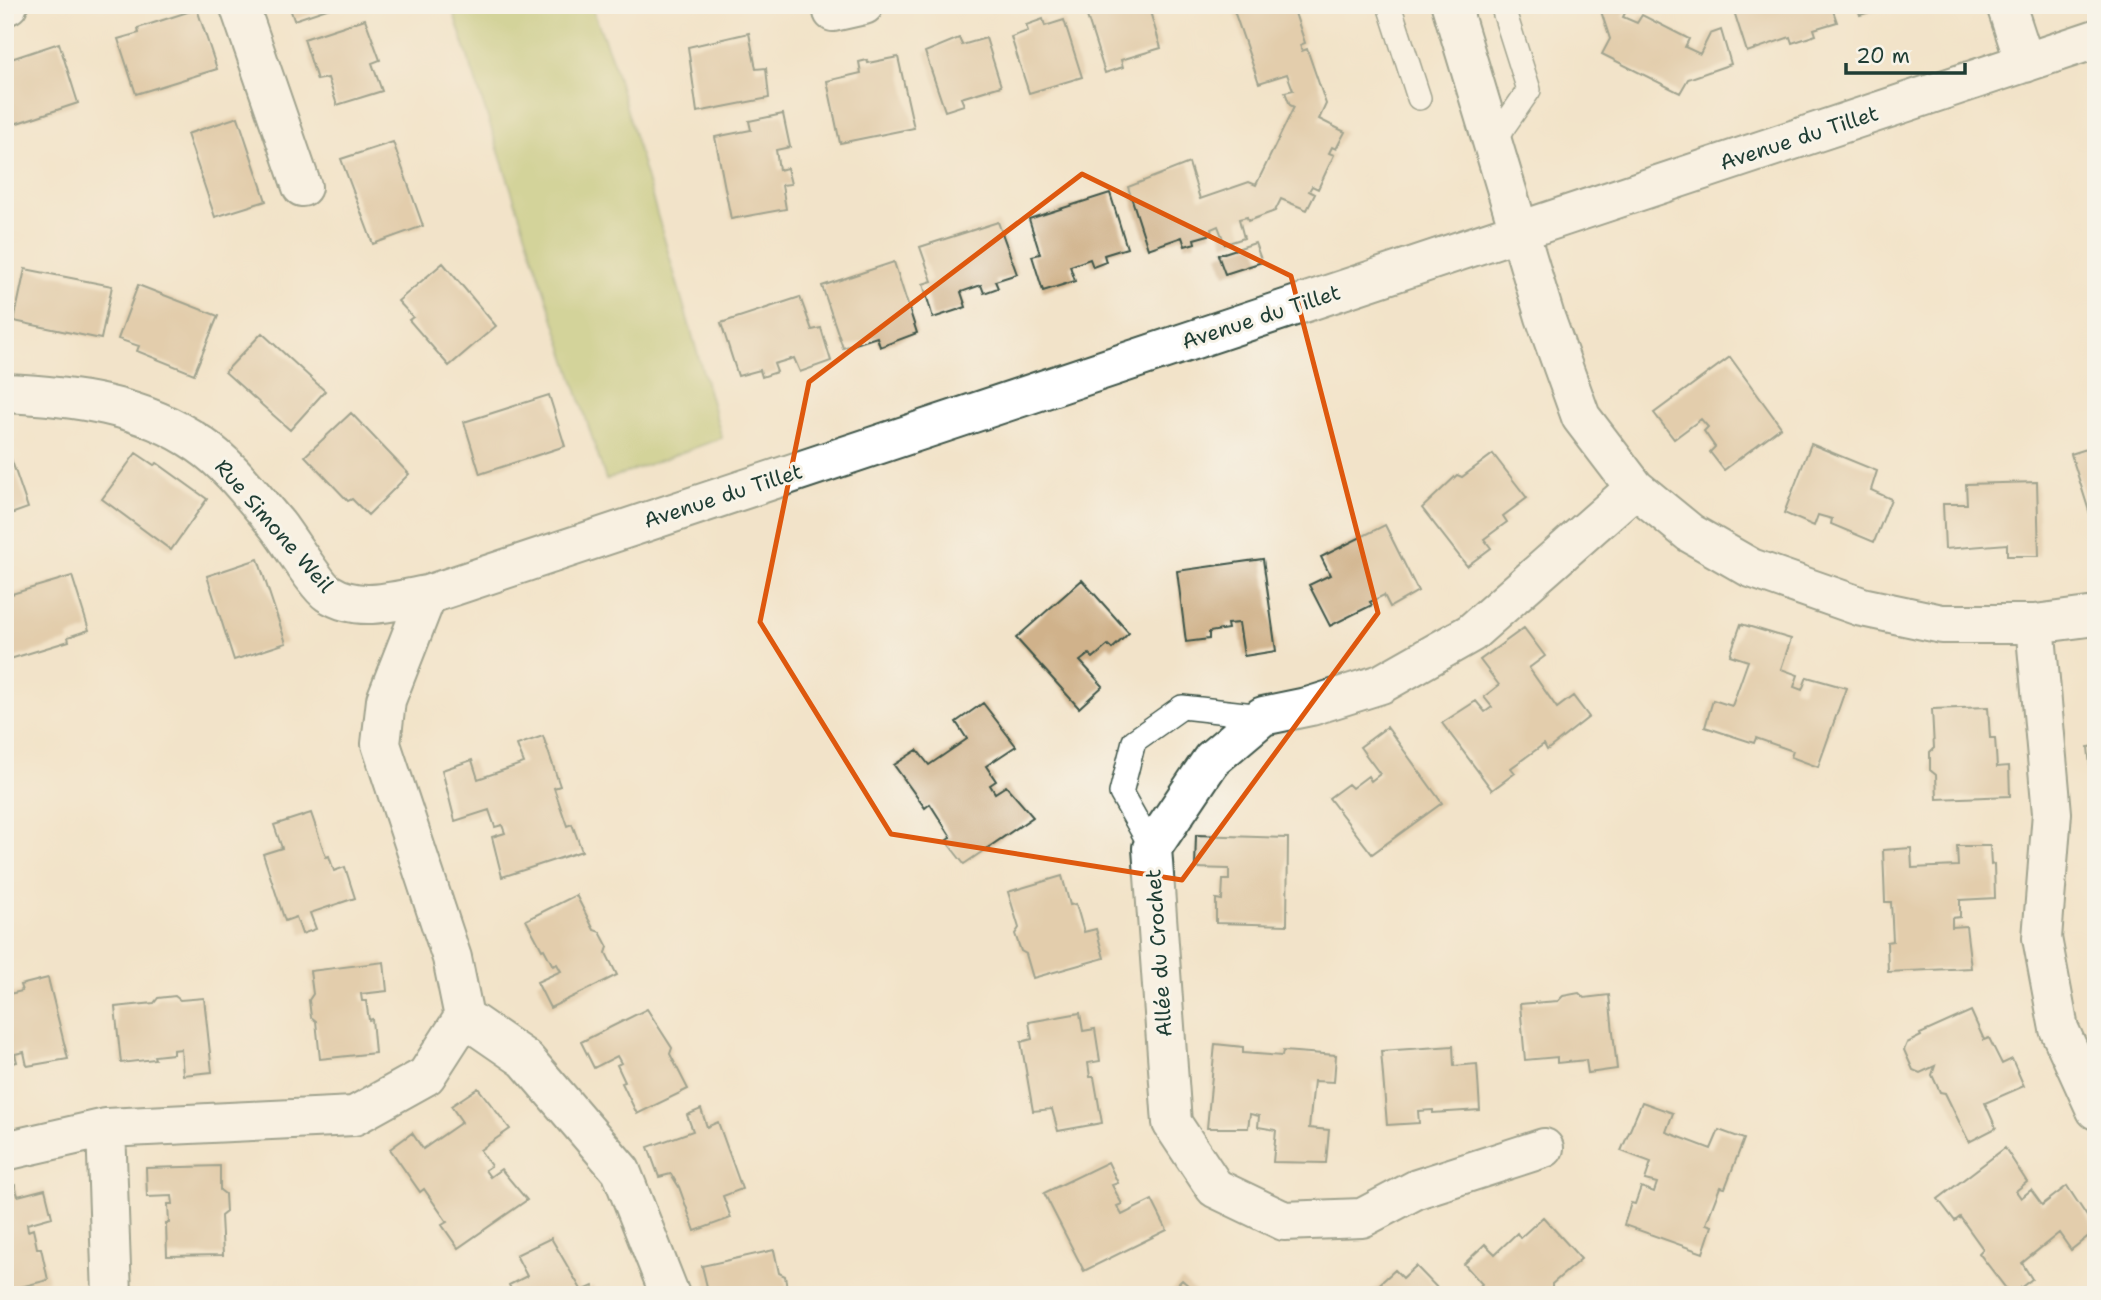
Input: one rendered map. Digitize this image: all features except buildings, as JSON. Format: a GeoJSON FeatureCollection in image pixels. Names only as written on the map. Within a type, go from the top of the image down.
{"type":"FeatureCollection","features":[{"type":"Feature","properties":{"kind":"street"},"geometry":{"type":"LineString","coordinates":[[239,5],[302,187]]}},
{"type":"Feature","properties":{"kind":"street"},"geometry":{"type":"LineString","coordinates":[[832,5],[833,12],[864,5]]}},
{"type":"Feature","properties":{"kind":"street"},"geometry":{"type":"LineString","coordinates":[[1451,5],[1545,317],[1581,417],[1635,488],[1690,533],[1751,568],[1862,607],[1942,624],[2035,624],[2096,616]]}},
{"type":"Feature","properties":{"kind":"street"},"geometry":{"type":"LineString","coordinates":[[2006,5],[2025,63]]}},
{"type":"Feature","properties":{"kind":"street","name":"Avenue du Tillet"},"geometry":{"type":"LineString","coordinates":[[427,595],[2096,39]]}},
{"type":"Feature","properties":{"kind":"street","name":"Rue Simone Weil"},"geometry":{"type":"LineString","coordinates":[[5,393],[61,395],[133,412],[199,444],[234,475],[297,550],[327,592],[361,606],[427,595]]}},
{"type":"Feature","properties":{"kind":"street","name":"Allée du Crochet"},"geometry":{"type":"LineString","coordinates":[[1544,1148],[1417,1189],[1362,1218],[1284,1221],[1215,1188],[1172,1123],[1152,848],[1212,759],[1263,716],[1311,706],[1381,684],[1471,633],[1635,488]]}},
{"type":"Feature","properties":{"kind":"street"},"geometry":{"type":"LineString","coordinates":[[427,595],[386,700],[381,744],[452,958],[464,1017],[525,1059],[621,1171],[670,1295]]}},
{"type":"Feature","properties":{"kind":"street"},"geometry":{"type":"LineString","coordinates":[[2035,624],[2052,813],[2042,938],[2059,1029],[2096,1110]]}},
{"type":"Feature","properties":{"kind":"street"},"geometry":{"type":"LineString","coordinates":[[5,1152],[106,1129],[354,1116],[426,1076],[464,1017]]}},
{"type":"Feature","properties":{"kind":"street"},"geometry":{"type":"LineString","coordinates":[[106,1129],[112,1295]]}},
{"type":"Feature","properties":{"kind":"lane"},"geometry":{"type":"LineString","coordinates":[[1389,5],[1419,98]]}},
{"type":"Feature","properties":{"kind":"lane"},"geometry":{"type":"LineString","coordinates":[[1493,142],[1530,90],[1502,5]]}},
{"type":"Feature","properties":{"kind":"lane"},"geometry":{"type":"LineString","coordinates":[[1152,848],[1121,793],[1134,741],[1182,707],[1263,716]]}},
{"type":"Feature","properties":{"kind":"highlighted area"},"geometry":{"type":"Polygon","coordinates":[[[1082,174],[1291,276],[1378,613],[1182,880],[891,834],[760,622],[809,382],[1082,174]]]}},
{"type":"Feature","properties":{"kind":"green space"},"geometry":{"type":"Polygon","coordinates":[[[451,5],[591,5],[613,62],[722,438],[606,480],[451,5]]]}}]}
